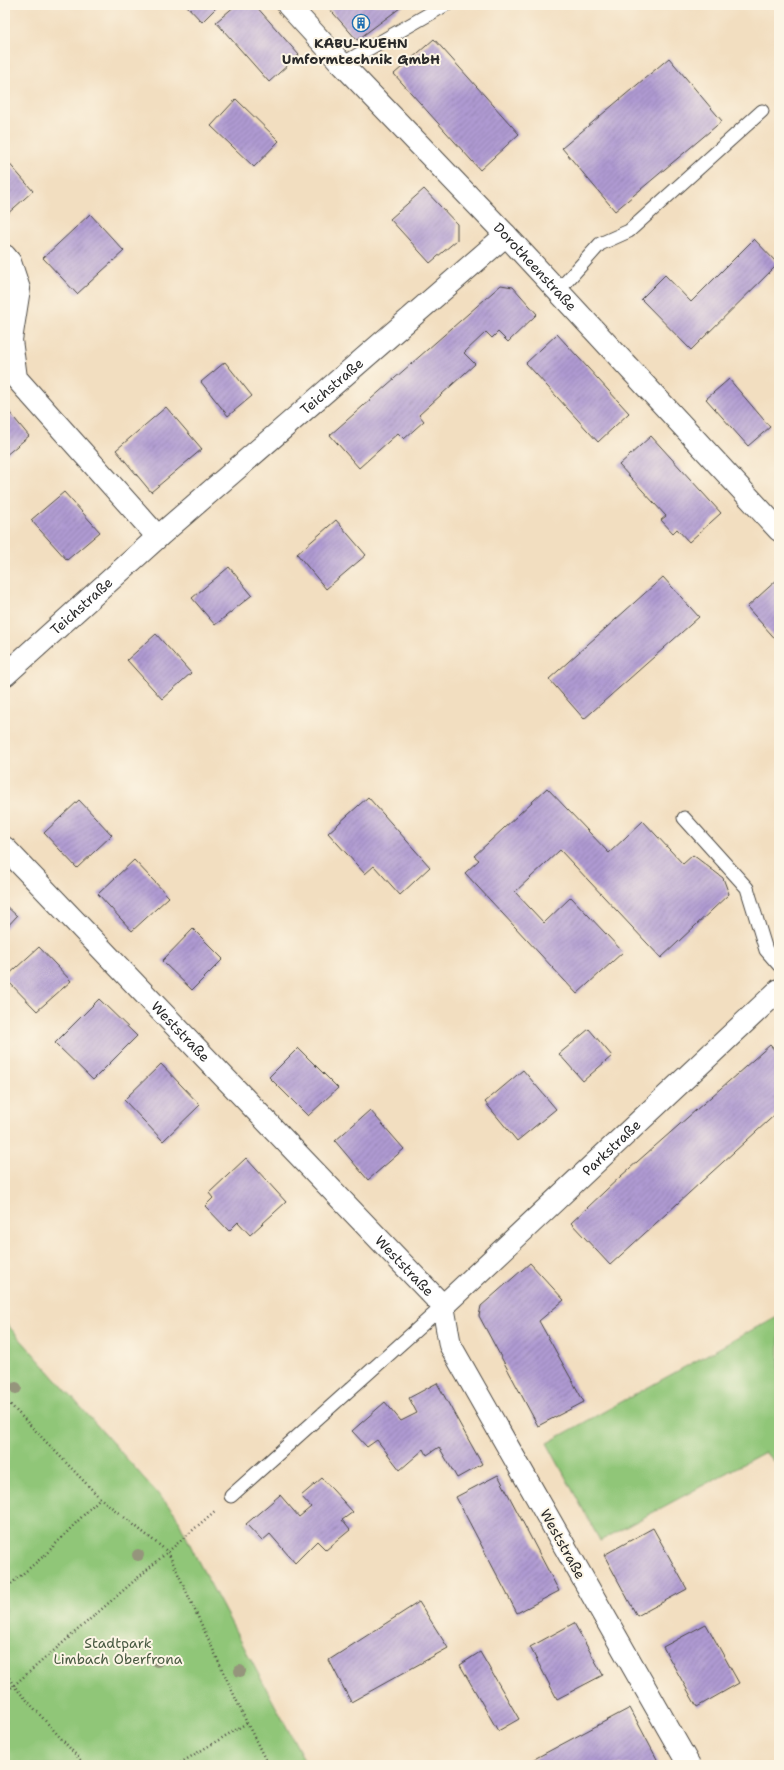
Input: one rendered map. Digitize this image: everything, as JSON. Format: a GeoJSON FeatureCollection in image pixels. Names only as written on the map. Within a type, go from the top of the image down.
{"type":"FeatureCollection","features":[{"type":"Feature","properties":{"kind":"main road","name":"Dorotheenstraße"},"geometry":{"type":"LineString","coordinates":[[288,5],[342,64],[506,235],[779,530]]}},
{"type":"Feature","properties":{"kind":"main road","name":"Teichstraße"},"geometry":{"type":"LineString","coordinates":[[5,675],[158,537],[506,235]]}},
{"type":"Feature","properties":{"kind":"main road"},"geometry":{"type":"LineString","coordinates":[[5,256],[10,262],[19,289],[11,340],[16,378],[158,537]]}},
{"type":"Feature","properties":{"kind":"main road","name":"Weststraße"},"geometry":{"type":"LineString","coordinates":[[5,848],[443,1306],[450,1345],[689,1765]]}},
{"type":"Feature","properties":{"kind":"main road","name":"Parkstraße"},"geometry":{"type":"LineString","coordinates":[[443,1306],[779,990]]}},
{"type":"Feature","properties":{"kind":"lane"},"geometry":{"type":"LineString","coordinates":[[342,64],[444,5]]}},
{"type":"Feature","properties":{"kind":"lane"},"geometry":{"type":"LineString","coordinates":[[558,291],[600,244],[629,231],[762,111]]}},
{"type":"Feature","properties":{"kind":"lane"},"geometry":{"type":"LineString","coordinates":[[684,818],[747,888],[766,950],[779,965]]}},
{"type":"Feature","properties":{"kind":"lane"},"geometry":{"type":"LineString","coordinates":[[231,1496],[443,1306]]}},
{"type":"Feature","properties":{"kind":"path"},"geometry":{"type":"LineString","coordinates":[[5,1399],[100,1498],[168,1552],[268,1765]]}},
{"type":"Feature","properties":{"kind":"path"},"geometry":{"type":"LineString","coordinates":[[5,1693],[231,1496]]}},
{"type":"Feature","properties":{"kind":"path"},"geometry":{"type":"LineString","coordinates":[[5,1589],[46,1554],[100,1498]]}},
{"type":"Feature","properties":{"kind":"path"},"geometry":{"type":"LineString","coordinates":[[5,1671],[14,1686],[85,1765]]}},
{"type":"Feature","properties":{"kind":"path"},"geometry":{"type":"LineString","coordinates":[[177,1765],[247,1723]]}},
{"type":"Feature","properties":{"kind":"path"},"geometry":{"type":"LineString","coordinates":[[149,1765],[155,1762],[157,1765]]}},
{"type":"Feature","properties":{"kind":"green space"},"geometry":{"type":"Polygon","coordinates":[[[779,1315],[779,1468],[765,1452],[600,1541],[547,1443],[779,1315]]]}},
{"type":"Feature","properties":{"kind":"green space","name":"Stadtpark Limbach Oberfrona"},"geometry":{"type":"Polygon","coordinates":[[[5,1322],[175,1513],[197,1559],[307,1765],[5,1765],[5,1322]]]}},
{"type":"Feature","properties":{"kind":"building"},"geometry":{"type":"Polygon","coordinates":[[[186,5],[219,5],[202,22],[186,5]]]}},
{"type":"Feature","properties":{"kind":"building"},"geometry":{"type":"Polygon","coordinates":[[[236,5],[255,5],[299,55],[269,82],[216,22],[236,5]]]}},
{"type":"Feature","properties":{"kind":"building","name":"KABU-KUEHN Umformtechnik GmbH"},"geometry":{"type":"Polygon","coordinates":[[[326,5],[404,5],[357,40],[326,5]]]}},
{"type":"Feature","properties":{"kind":"building"},"geometry":{"type":"Polygon","coordinates":[[[434,39],[519,134],[480,170],[394,74],[434,39]]]}},
{"type":"Feature","properties":{"kind":"building"},"geometry":{"type":"Polygon","coordinates":[[[669,58],[722,121],[615,211],[562,148],[669,58]]]}},
{"type":"Feature","properties":{"kind":"building"},"geometry":{"type":"Polygon","coordinates":[[[236,99],[279,141],[254,167],[211,126],[236,99]]]}},
{"type":"Feature","properties":{"kind":"building"},"geometry":{"type":"Polygon","coordinates":[[[7,161],[33,191],[5,216],[5,163],[7,161]]]}},
{"type":"Feature","properties":{"kind":"building"},"geometry":{"type":"Polygon","coordinates":[[[424,189],[457,224],[457,240],[430,263],[390,219],[424,189]]]}},
{"type":"Feature","properties":{"kind":"building"},"geometry":{"type":"Polygon","coordinates":[[[90,214],[124,251],[77,294],[43,258],[90,214]]]}},
{"type":"Feature","properties":{"kind":"building"},"geometry":{"type":"Polygon","coordinates":[[[754,239],[778,264],[691,350],[641,299],[665,275],[691,302],[754,239]]]}},
{"type":"Feature","properties":{"kind":"building"},"geometry":{"type":"Polygon","coordinates":[[[501,285],[513,287],[537,314],[508,342],[498,332],[492,338],[486,332],[464,353],[475,364],[419,415],[424,421],[404,439],[398,433],[359,468],[330,435],[501,285]]]}},
{"type":"Feature","properties":{"kind":"building"},"geometry":{"type":"Polygon","coordinates":[[[557,334],[629,413],[598,442],[526,363],[557,334]]]}},
{"type":"Feature","properties":{"kind":"building"},"geometry":{"type":"Polygon","coordinates":[[[225,362],[252,396],[228,416],[201,382],[225,362]]]}},
{"type":"Feature","properties":{"kind":"building"},"geometry":{"type":"Polygon","coordinates":[[[729,379],[770,427],[748,446],[706,399],[729,379]]]}},
{"type":"Feature","properties":{"kind":"building"},"geometry":{"type":"Polygon","coordinates":[[[5,407],[29,436],[5,456],[5,407]]]}},
{"type":"Feature","properties":{"kind":"building"},"geometry":{"type":"Polygon","coordinates":[[[166,407],[202,449],[151,492],[116,450],[166,407]]]}},
{"type":"Feature","properties":{"kind":"building"},"geometry":{"type":"Polygon","coordinates":[[[651,436],[721,513],[689,542],[677,529],[673,533],[661,520],[666,516],[619,465],[651,436]]]}},
{"type":"Feature","properties":{"kind":"building"},"geometry":{"type":"Polygon","coordinates":[[[64,492],[100,532],[67,560],[31,520],[64,492]]]}},
{"type":"Feature","properties":{"kind":"building"},"geometry":{"type":"Polygon","coordinates":[[[336,520],[366,555],[326,589],[297,554],[336,520]]]}},
{"type":"Feature","properties":{"kind":"building"},"geometry":{"type":"Polygon","coordinates":[[[229,567],[252,595],[215,625],[192,598],[229,567]]]}},
{"type":"Feature","properties":{"kind":"building"},"geometry":{"type":"Polygon","coordinates":[[[663,577],[699,617],[584,719],[549,679],[663,577]]]}},
{"type":"Feature","properties":{"kind":"building"},"geometry":{"type":"Polygon","coordinates":[[[779,578],[779,643],[747,607],[779,578]]]}},
{"type":"Feature","properties":{"kind":"building"},"geometry":{"type":"Polygon","coordinates":[[[156,634],[191,673],[162,699],[127,660],[156,634]]]}},
{"type":"Feature","properties":{"kind":"building"},"geometry":{"type":"Polygon","coordinates":[[[547,788],[609,853],[643,821],[683,864],[693,855],[723,878],[729,894],[661,958],[560,850],[515,892],[544,923],[571,897],[623,952],[577,994],[465,873],[479,860],[474,856],[547,788]]]}},
{"type":"Feature","properties":{"kind":"building"},"geometry":{"type":"Polygon","coordinates":[[[368,797],[430,867],[400,895],[374,866],[365,874],[328,833],[368,797]]]}},
{"type":"Feature","properties":{"kind":"building"},"geometry":{"type":"Polygon","coordinates":[[[79,800],[112,835],[77,868],[44,833],[79,800]]]}},
{"type":"Feature","properties":{"kind":"building"},"geometry":{"type":"Polygon","coordinates":[[[134,860],[169,897],[132,931],[98,894],[134,860]]]}},
{"type":"Feature","properties":{"kind":"building"},"geometry":{"type":"Polygon","coordinates":[[[5,905],[17,916],[5,929],[5,905]]]}},
{"type":"Feature","properties":{"kind":"building"},"geometry":{"type":"Polygon","coordinates":[[[193,929],[223,959],[192,990],[162,961],[193,929]]]}},
{"type":"Feature","properties":{"kind":"building"},"geometry":{"type":"Polygon","coordinates":[[[39,947],[71,981],[37,1011],[5,978],[39,947]]]}},
{"type":"Feature","properties":{"kind":"building"},"geometry":{"type":"Polygon","coordinates":[[[99,999],[137,1036],[93,1080],[55,1043],[99,999]]]}},
{"type":"Feature","properties":{"kind":"building"},"geometry":{"type":"Polygon","coordinates":[[[589,1029],[612,1056],[583,1081],[559,1054],[589,1029]]]}},
{"type":"Feature","properties":{"kind":"building"},"geometry":{"type":"Polygon","coordinates":[[[770,1045],[779,1055],[779,1111],[610,1265],[571,1223],[621,1176],[770,1045]]]}},
{"type":"Feature","properties":{"kind":"building"},"geometry":{"type":"Polygon","coordinates":[[[298,1048],[338,1088],[308,1116],[269,1077],[298,1048]]]}},
{"type":"Feature","properties":{"kind":"building"},"geometry":{"type":"Polygon","coordinates":[[[161,1064],[200,1105],[163,1141],[124,1100],[161,1064]]]}},
{"type":"Feature","properties":{"kind":"building"},"geometry":{"type":"Polygon","coordinates":[[[523,1070],[556,1109],[517,1141],[485,1102],[523,1070]]]}},
{"type":"Feature","properties":{"kind":"building"},"geometry":{"type":"Polygon","coordinates":[[[370,1110],[404,1149],[368,1180],[335,1141],[370,1110]]]}},
{"type":"Feature","properties":{"kind":"building"},"geometry":{"type":"Polygon","coordinates":[[[246,1158],[286,1202],[250,1235],[238,1222],[229,1231],[205,1206],[213,1198],[209,1193],[246,1158]]]}},
{"type":"Feature","properties":{"kind":"building"},"geometry":{"type":"Polygon","coordinates":[[[530,1263],[564,1300],[539,1321],[584,1402],[538,1426],[479,1316],[481,1306],[530,1263]]]}},
{"type":"Feature","properties":{"kind":"building"},"geometry":{"type":"Polygon","coordinates":[[[437,1383],[482,1464],[457,1478],[439,1447],[427,1455],[424,1449],[400,1470],[377,1440],[367,1447],[352,1431],[385,1402],[401,1421],[417,1413],[409,1398],[437,1383]]]}},
{"type":"Feature","properties":{"kind":"building"},"geometry":{"type":"Polygon","coordinates":[[[498,1475],[559,1591],[517,1613],[456,1497],[498,1475]]]}},
{"type":"Feature","properties":{"kind":"building"},"geometry":{"type":"Polygon","coordinates":[[[322,1478],[353,1512],[342,1520],[350,1530],[326,1550],[317,1541],[295,1563],[270,1534],[262,1541],[246,1524],[280,1495],[299,1517],[311,1507],[301,1496],[322,1478]]]}},
{"type":"Feature","properties":{"kind":"building"},"geometry":{"type":"Polygon","coordinates":[[[653,1528],[687,1589],[637,1616],[604,1555],[653,1528]]]}},
{"type":"Feature","properties":{"kind":"building"},"geometry":{"type":"Polygon","coordinates":[[[419,1602],[448,1648],[351,1702],[329,1660],[419,1602]]]}},
{"type":"Feature","properties":{"kind":"building"},"geometry":{"type":"Polygon","coordinates":[[[574,1623],[603,1675],[557,1699],[530,1647],[574,1623]]]}},
{"type":"Feature","properties":{"kind":"building"},"geometry":{"type":"Polygon","coordinates":[[[706,1624],[739,1683],[697,1707],[663,1647],[706,1624]]]}},
{"type":"Feature","properties":{"kind":"building"},"geometry":{"type":"Polygon","coordinates":[[[480,1652],[519,1719],[498,1731],[460,1665],[480,1652]]]}},
{"type":"Feature","properties":{"kind":"building"},"geometry":{"type":"Polygon","coordinates":[[[630,1708],[659,1763],[654,1765],[523,1765],[630,1708]]]}},
{"type":"Feature","properties":{"kind":"place","name":"KABU-KUEHN Umformtechnik GmbH"},"geometry":{"type":"Point","coordinates":[361,23]}}]}
